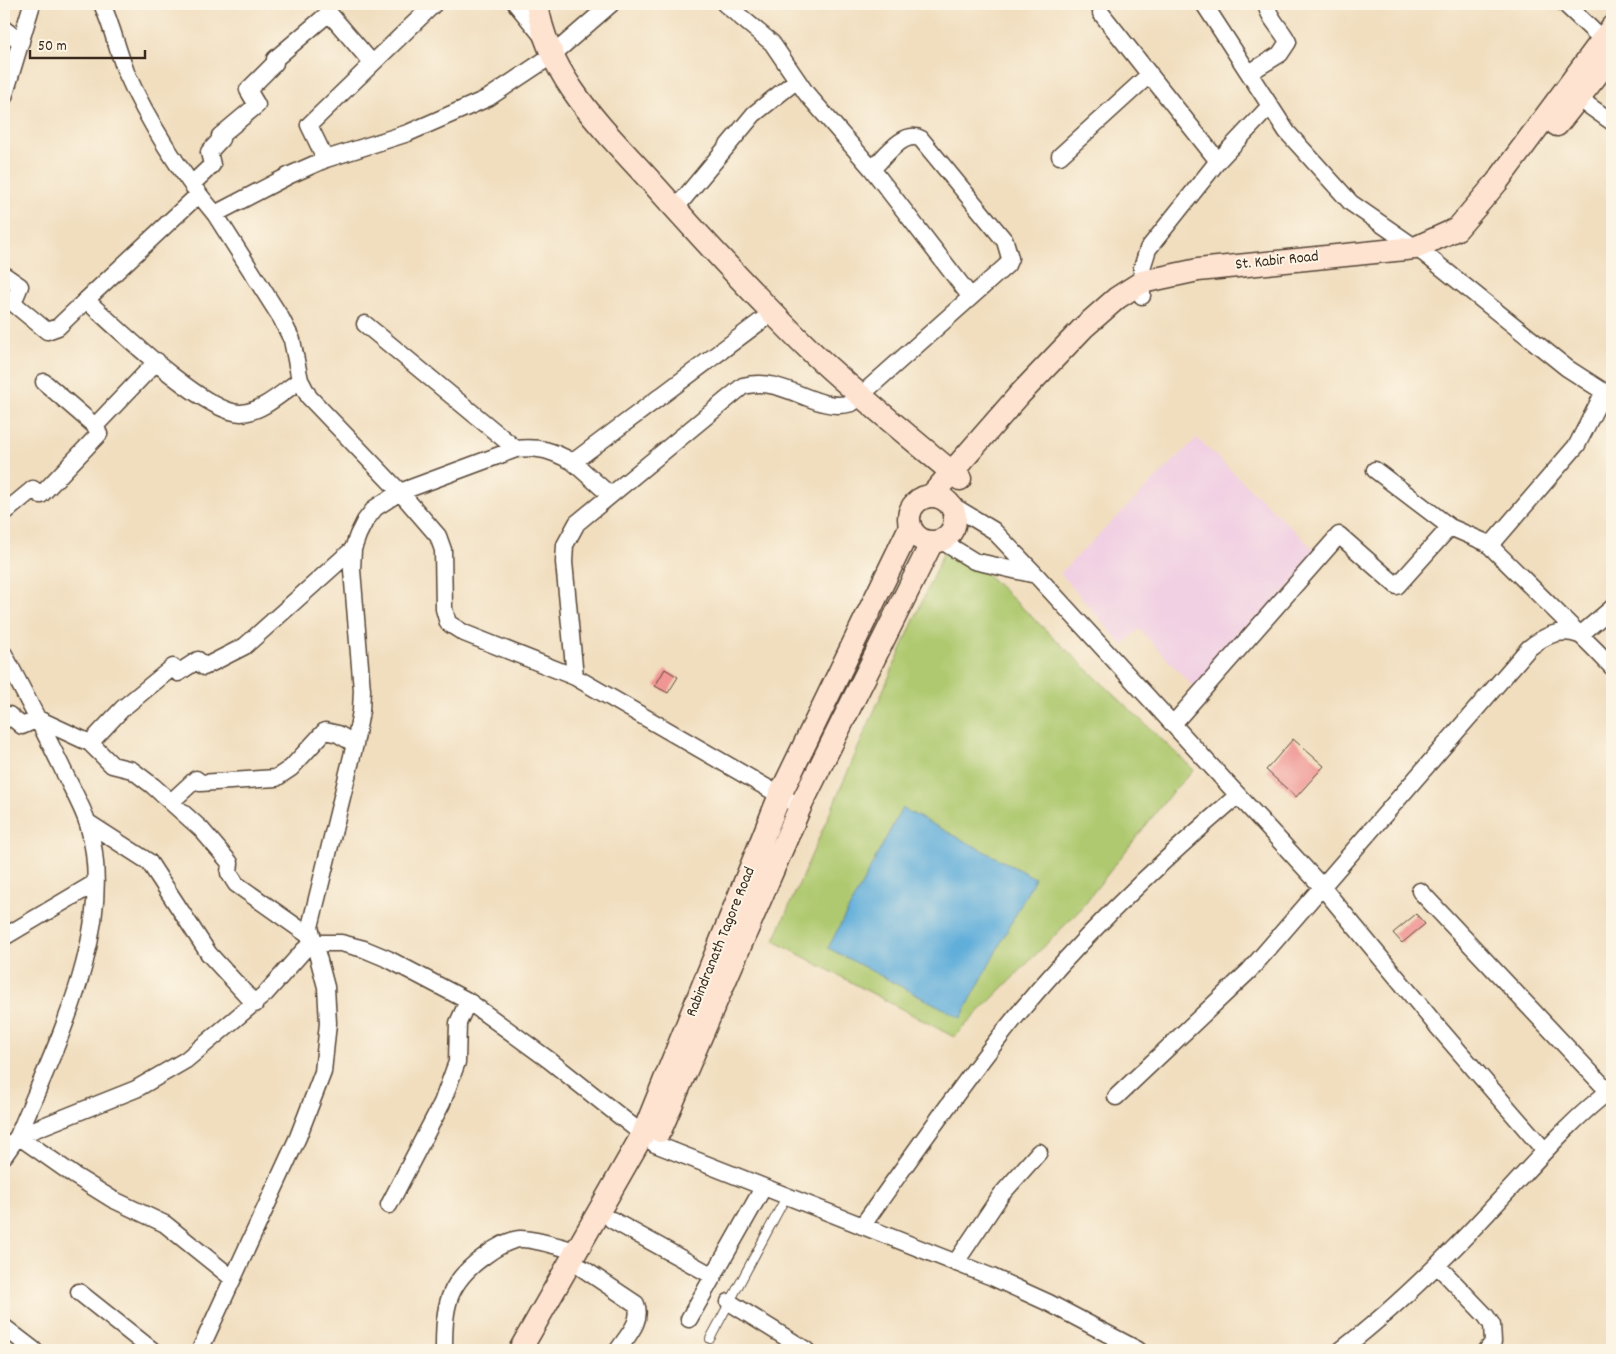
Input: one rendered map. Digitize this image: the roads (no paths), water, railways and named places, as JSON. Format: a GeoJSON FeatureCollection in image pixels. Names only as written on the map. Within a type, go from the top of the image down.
{"type":"FeatureCollection","features":[{"type":"Feature","properties":{"kind":"main road"},"geometry":{"type":"LineString","coordinates":[[536,4],[548,47],[564,78],[587,110],[675,209],[773,312],[862,396],[956,475]]}},
{"type":"Feature","properties":{"kind":"main road","name":"St. Kabir Road"},"geometry":{"type":"LineString","coordinates":[[942,500],[956,475],[1142,289],[1317,268],[1373,264],[1452,246],[1480,220],[1578,98],[1609,41]]}},
{"type":"Feature","properties":{"kind":"main road","name":"St. Kabir Road"},"geometry":{"type":"LineString","coordinates":[[1420,252],[1456,229],[1471,214],[1609,41]]}},
{"type":"Feature","properties":{"kind":"main road","name":"Rabindranath Tagore Road"},"geometry":{"type":"LineString","coordinates":[[520,1350],[579,1259],[649,1139],[780,795],[910,527],[909,520],[913,506],[917,501],[942,500],[954,510],[954,525],[951,531],[936,541],[800,807],[649,1139],[612,1220],[579,1259],[537,1350]]}},
{"type":"Feature","properties":{"kind":"main road"},"geometry":{"type":"LineString","coordinates":[[910,527],[919,538],[936,541]]}},
{"type":"Feature","properties":{"kind":"street"},"geometry":{"type":"LineString","coordinates":[[4,97],[32,4]]}},
{"type":"Feature","properties":{"kind":"street"},"geometry":{"type":"LineString","coordinates":[[102,4],[110,20],[126,70],[140,102],[282,318],[292,340],[300,380],[309,397],[400,492],[438,536],[443,550],[444,609],[448,623],[464,632],[575,677],[800,807]]}},
{"type":"Feature","properties":{"kind":"street"},"geometry":{"type":"LineString","coordinates":[[322,161],[322,152],[309,125],[434,4]]}},
{"type":"Feature","properties":{"kind":"street"},"geometry":{"type":"LineString","coordinates":[[516,4],[548,47]]}},
{"type":"Feature","properties":{"kind":"street"},"geometry":{"type":"LineString","coordinates":[[215,214],[290,175],[322,161],[408,133],[488,98],[548,47],[611,4]]}},
{"type":"Feature","properties":{"kind":"street"},"geometry":{"type":"LineString","coordinates":[[725,4],[772,43],[797,80],[872,169],[970,296]]}},
{"type":"Feature","properties":{"kind":"street"},"geometry":{"type":"LineString","coordinates":[[1204,4],[1287,132],[1351,204],[1420,252],[1567,368],[1608,394],[1577,445],[1490,546]]}},
{"type":"Feature","properties":{"kind":"street"},"geometry":{"type":"LineString","coordinates":[[1249,73],[1280,54],[1288,42],[1283,32],[1268,15],[1266,4]]}},
{"type":"Feature","properties":{"kind":"street"},"geometry":{"type":"LineString","coordinates":[[1565,4],[1609,41]]}},
{"type":"Feature","properties":{"kind":"street"},"geometry":{"type":"LineString","coordinates":[[1101,12],[1218,161]]}},
{"type":"Feature","properties":{"kind":"street"},"geometry":{"type":"LineString","coordinates":[[4,275],[20,286],[13,303],[47,331],[58,327],[196,189],[212,165],[209,152],[221,139],[220,136],[257,105],[248,90],[275,63],[275,59],[329,13],[372,63]]}},
{"type":"Feature","properties":{"kind":"street"},"geometry":{"type":"LineString","coordinates":[[4,29],[21,42]]}},
{"type":"Feature","properties":{"kind":"street"},"geometry":{"type":"LineString","coordinates":[[1060,156],[1150,74]]}},
{"type":"Feature","properties":{"kind":"street"},"geometry":{"type":"LineString","coordinates":[[675,209],[754,114],[797,80]]}},
{"type":"Feature","properties":{"kind":"street"},"geometry":{"type":"LineString","coordinates":[[1578,98],[1612,122]]}},
{"type":"Feature","properties":{"kind":"street"},"geometry":{"type":"LineString","coordinates":[[1142,289],[1142,268],[1148,249],[1218,161],[1270,106]]}},
{"type":"Feature","properties":{"kind":"street"},"geometry":{"type":"LineString","coordinates":[[575,677],[564,562],[565,545],[577,523],[743,386],[757,383],[774,384],[837,405],[852,403],[1007,264],[1010,258],[1005,242],[921,139],[915,135],[907,136],[872,169]]}},
{"type":"Feature","properties":{"kind":"street"},"geometry":{"type":"LineString","coordinates":[[86,300],[156,361],[203,397],[231,413],[243,413],[260,408],[300,380]]}},
{"type":"Feature","properties":{"kind":"street"},"geometry":{"type":"LineString","coordinates":[[573,462],[773,312]]}},
{"type":"Feature","properties":{"kind":"street"},"geometry":{"type":"LineString","coordinates":[[365,324],[516,449]]}},
{"type":"Feature","properties":{"kind":"street"},"geometry":{"type":"LineString","coordinates":[[95,426],[156,361]]}},
{"type":"Feature","properties":{"kind":"street"},"geometry":{"type":"LineString","coordinates":[[4,514],[33,488],[41,495],[99,434],[95,426],[44,382]]}},
{"type":"Feature","properties":{"kind":"street"},"geometry":{"type":"LineString","coordinates":[[200,1350],[298,1137],[323,1072],[328,1023],[326,987],[312,940],[310,920],[355,744],[362,690],[352,570],[353,549],[365,520],[375,508],[400,492],[516,449],[534,447],[554,451],[573,462],[610,495]]}},
{"type":"Feature","properties":{"kind":"street"},"geometry":{"type":"LineString","coordinates":[[1375,470],[1450,527],[1490,546],[1612,667]]}},
{"type":"Feature","properties":{"kind":"street"},"geometry":{"type":"LineString","coordinates":[[942,500],[993,530],[1036,575],[1323,888],[1437,1026],[1545,1151]]}},
{"type":"Feature","properties":{"kind":"street"},"geometry":{"type":"LineString","coordinates":[[1173,724],[1339,536],[1397,586],[1450,527]]}},
{"type":"Feature","properties":{"kind":"street"},"geometry":{"type":"LineString","coordinates":[[936,541],[974,561],[1036,575]]}},
{"type":"Feature","properties":{"kind":"street"},"geometry":{"type":"LineString","coordinates":[[90,743],[123,708],[173,667],[178,673],[198,660],[204,667],[245,646],[264,626],[353,549]]}},
{"type":"Feature","properties":{"kind":"street"},"geometry":{"type":"LineString","coordinates":[[1116,1097],[1249,971],[1323,888],[1529,648],[1546,635],[1562,633],[1580,635],[1612,608]]}},
{"type":"Feature","properties":{"kind":"street"},"geometry":{"type":"LineString","coordinates":[[4,654],[38,719],[87,822],[93,846],[95,882],[86,959],[76,993],[18,1136],[4,1156]]}},
{"type":"Feature","properties":{"kind":"street"},"geometry":{"type":"LineString","coordinates":[[4,721],[9,715],[22,726],[38,719],[90,743],[112,765],[132,770],[200,829],[230,863],[229,873],[236,884],[312,940],[341,943],[364,949],[418,973],[468,1001],[549,1060],[649,1139],[763,1188],[956,1262],[1049,1303],[1138,1350]]}},
{"type":"Feature","properties":{"kind":"street"},"geometry":{"type":"LineString","coordinates":[[171,802],[196,779],[200,783],[276,778],[291,768],[325,731],[338,734],[355,744]]}},
{"type":"Feature","properties":{"kind":"street"},"geometry":{"type":"LineString","coordinates":[[862,1226],[979,1064],[1044,984],[1138,885],[1238,795]]}},
{"type":"Feature","properties":{"kind":"street"},"geometry":{"type":"LineString","coordinates":[[87,822],[149,862],[208,954],[255,1004]]}},
{"type":"Feature","properties":{"kind":"street"},"geometry":{"type":"LineString","coordinates":[[4,937],[95,882]]}},
{"type":"Feature","properties":{"kind":"street"},"geometry":{"type":"LineString","coordinates":[[1341,1350],[1386,1314],[1437,1265],[1545,1151],[1611,1090],[1420,891]]}},
{"type":"Feature","properties":{"kind":"street"},"geometry":{"type":"LineString","coordinates":[[18,1136],[136,1089],[186,1060],[255,1004],[312,940]]}},
{"type":"Feature","properties":{"kind":"street"},"geometry":{"type":"LineString","coordinates":[[389,1205],[442,1103],[457,1062],[458,1023],[468,1001]]}},
{"type":"Feature","properties":{"kind":"street"},"geometry":{"type":"LineString","coordinates":[[18,1136],[112,1199],[165,1224],[232,1278]]}},
{"type":"Feature","properties":{"kind":"street"},"geometry":{"type":"LineString","coordinates":[[956,1262],[1001,1195],[1039,1152]]}},
{"type":"Feature","properties":{"kind":"street"},"geometry":{"type":"LineString","coordinates":[[689,1319],[763,1188]]}},
{"type":"Feature","properties":{"kind":"street"},"geometry":{"type":"LineString","coordinates":[[612,1220],[713,1276]]}},
{"type":"Feature","properties":{"kind":"street"},"geometry":{"type":"LineString","coordinates":[[444,1350],[444,1319],[452,1290],[466,1269],[497,1247],[520,1239],[579,1259],[636,1304],[639,1312],[637,1321],[618,1350]]}},
{"type":"Feature","properties":{"kind":"street"},"geometry":{"type":"LineString","coordinates":[[1437,1265],[1492,1325],[1493,1342],[1487,1350]]}},
{"type":"Feature","properties":{"kind":"street"},"geometry":{"type":"LineString","coordinates":[[78,1292],[152,1350]]}},
{"type":"Feature","properties":{"kind":"street"},"geometry":{"type":"LineString","coordinates":[[730,1302],[806,1350]]}},
{"type":"Feature","properties":{"kind":"street"},"geometry":{"type":"LineString","coordinates":[[4,1327],[34,1350]]}},
{"type":"Feature","properties":{"kind":"lane"},"geometry":{"type":"LineString","coordinates":[[710,1339],[786,1197]]}},
{"type":"Feature","properties":{"kind":"water"},"geometry":{"type":"Polygon","coordinates":[[[902,808],[1035,878],[961,1018],[828,948],[902,808]]]}}]}
